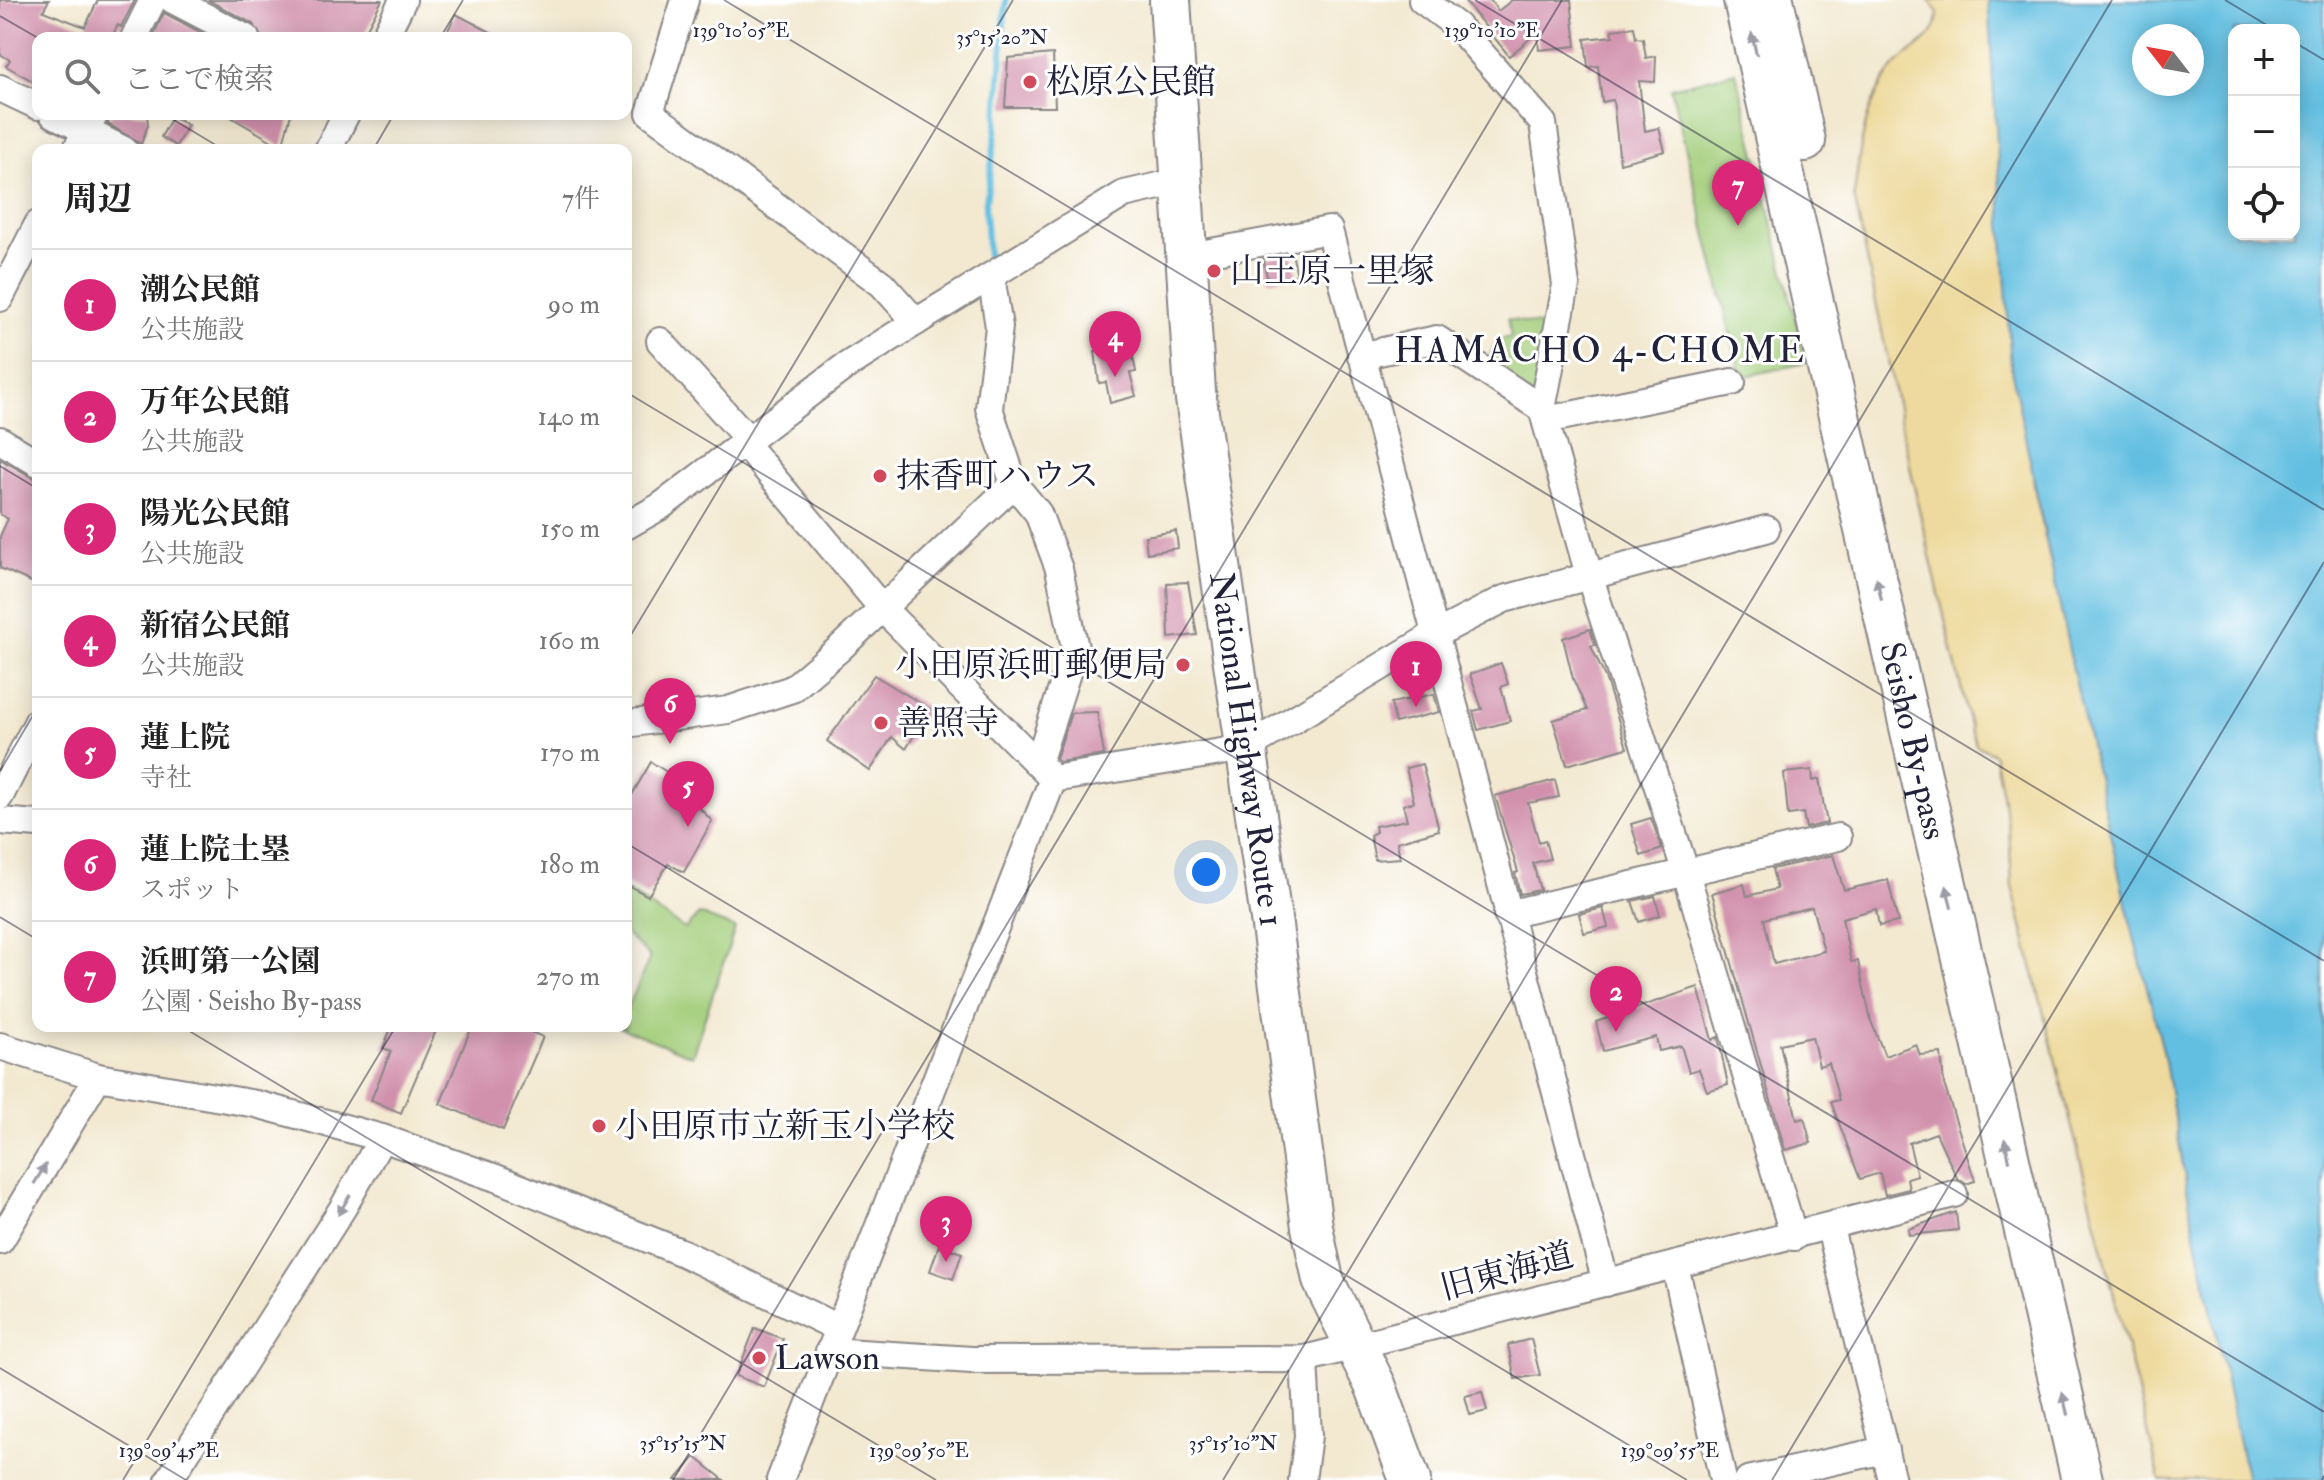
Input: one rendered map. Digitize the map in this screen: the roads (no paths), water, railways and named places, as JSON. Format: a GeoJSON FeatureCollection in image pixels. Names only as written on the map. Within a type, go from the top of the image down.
{"type":"FeatureCollection","features":[{"type":"Feature","properties":{"kind":"highway","name":"National Highway Route 1"},"geometry":{"type":"LineString","coordinates":[[1170,0],[1195,392],[1312,1227],[1323,1280],[1376,1387],[1410,1480]]}},
{"type":"Feature","properties":{"kind":"highway","name":"Seisho By-pass"},"geometry":{"type":"LineString","coordinates":[[1744,0],[2082,1480]]}},
{"type":"Feature","properties":{"kind":"highway","name":"Seisho By-pass"},"geometry":{"type":"LineString","coordinates":[[1773,0],[2109,1480]]}},
{"type":"Feature","properties":{"kind":"street"},"geometry":{"type":"LineString","coordinates":[[137,32],[153,0]]}},
{"type":"Feature","properties":{"kind":"street"},"geometry":{"type":"LineString","coordinates":[[173,0],[234,32]]}},
{"type":"Feature","properties":{"kind":"street"},"geometry":{"type":"LineString","coordinates":[[387,32],[403,0]]}},
{"type":"Feature","properties":{"kind":"street"},"geometry":{"type":"LineString","coordinates":[[685,0],[650,113],[882,284],[916,322]]}},
{"type":"Feature","properties":{"kind":"street"},"geometry":{"type":"LineString","coordinates":[[1422,0],[1457,26],[1543,123],[1566,285],[1544,415],[1589,575],[1686,873],[1794,1237]]}},
{"type":"Feature","properties":{"kind":"street"},"geometry":{"type":"LineString","coordinates":[[0,88],[32,103]]}},
{"type":"Feature","properties":{"kind":"street"},"geometry":{"type":"LineString","coordinates":[[65,120],[112,144]]}},
{"type":"Feature","properties":{"kind":"street"},"geometry":{"type":"LineString","coordinates":[[331,144],[343,120]]}},
{"type":"Feature","properties":{"kind":"street"},"geometry":{"type":"LineString","coordinates":[[632,523],[661,506],[843,368],[916,322],[1124,194],[1181,181]]}},
{"type":"Feature","properties":{"kind":"street"},"geometry":{"type":"LineString","coordinates":[[1184,257],[1329,230],[1606,1283]]}},
{"type":"Feature","properties":{"kind":"street"},"geometry":{"type":"LineString","coordinates":[[0,298],[32,236]]}},
{"type":"Feature","properties":{"kind":"street"},"geometry":{"type":"LineString","coordinates":[[780,1480],[1046,771],[1075,648],[1059,569],[1038,513],[1014,484],[989,408],[999,327],[991,276]]}},
{"type":"Feature","properties":{"kind":"street"},"geometry":{"type":"LineString","coordinates":[[1361,356],[1437,339],[1544,415],[1732,382]]}},
{"type":"Feature","properties":{"kind":"street"},"geometry":{"type":"LineString","coordinates":[[660,341],[882,608],[1046,771]]}},
{"type":"Feature","properties":{"kind":"street"},"geometry":{"type":"LineString","coordinates":[[0,440],[32,459]]}},
{"type":"Feature","properties":{"kind":"street"},"geometry":{"type":"LineString","coordinates":[[632,723],[728,710],[792,689],[1014,484]]}},
{"type":"Feature","properties":{"kind":"street"},"geometry":{"type":"LineString","coordinates":[[1046,771],[1246,748],[1434,635],[1504,599],[1766,529]]}},
{"type":"Feature","properties":{"kind":"street"},"geometry":{"type":"LineString","coordinates":[[0,796],[32,733]]}},
{"type":"Feature","properties":{"kind":"street"},"geometry":{"type":"LineString","coordinates":[[0,821],[32,824]]}},
{"type":"Feature","properties":{"kind":"street"},"geometry":{"type":"LineString","coordinates":[[1507,914],[1838,837]]}},
{"type":"Feature","properties":{"kind":"street"},"geometry":{"type":"LineString","coordinates":[[0,1046],[98,1077],[256,1104],[382,1138],[496,1178],[683,1253],[834,1340]]}},
{"type":"Feature","properties":{"kind":"street"},"geometry":{"type":"LineString","coordinates":[[0,1241],[98,1077]]}},
{"type":"Feature","properties":{"kind":"street"},"geometry":{"type":"LineString","coordinates":[[169,1480],[344,1206],[382,1138]]}},
{"type":"Feature","properties":{"kind":"street","name":"旧東海道"},"geometry":{"type":"LineString","coordinates":[[834,1340],[972,1360],[1304,1359],[1830,1228],[1954,1194]]}},
{"type":"Feature","properties":{"kind":"street"},"geometry":{"type":"LineString","coordinates":[[1830,1228],[1892,1480]]}},
{"type":"Feature","properties":{"kind":"street"},"geometry":{"type":"LineString","coordinates":[[1675,1265],[1723,1480]]}},
{"type":"Feature","properties":{"kind":"street"},"geometry":{"type":"LineString","coordinates":[[1302,1480],[1308,1436],[1304,1359]]}},
{"type":"Feature","properties":{"kind":"street"},"geometry":{"type":"LineString","coordinates":[[1748,1480],[1885,1450]]}},
{"type":"Feature","properties":{"kind":"water"},"geometry":{"type":"Polygon","coordinates":[[[1988,0],[2324,0],[2324,1480],[2247,1480],[2195,1234],[2163,1050],[2074,675],[2011,368],[1988,0]]]}},
{"type":"Feature","properties":{"kind":"waterway"},"geometry":{"type":"LineString","coordinates":[[988,256],[985,208],[996,133],[1006,0]]}},
{"type":"Feature","properties":{"kind":"place","name":"松原公民館"},"geometry":{"type":"Point","coordinates":[1030,82]}},
{"type":"Feature","properties":{"kind":"place","name":"浜町第一公園"},"geometry":{"type":"Point","coordinates":[1738,226]}},
{"type":"Feature","properties":{"kind":"place","name":"山王原一里塚"},"geometry":{"type":"Point","coordinates":[1214,271]}},
{"type":"Feature","properties":{"kind":"place","name":"新宿公民館"},"geometry":{"type":"Point","coordinates":[1115,377]}},
{"type":"Feature","properties":{"kind":"place","name":"抹香町ハウス"},"geometry":{"type":"Point","coordinates":[880,476]}},
{"type":"Feature","properties":{"kind":"place","name":"小田原浜町郵便局"},"geometry":{"type":"Point","coordinates":[1183,665]}},
{"type":"Feature","properties":{"kind":"place","name":"潮公民館"},"geometry":{"type":"Point","coordinates":[1416,707]}},
{"type":"Feature","properties":{"kind":"place","name":"善照寺"},"geometry":{"type":"Point","coordinates":[881,723]}},
{"type":"Feature","properties":{"kind":"place","name":"蓮上院土塁"},"geometry":{"type":"Point","coordinates":[670,744]}},
{"type":"Feature","properties":{"kind":"place","name":"蓮上院"},"geometry":{"type":"Point","coordinates":[688,827]}},
{"type":"Feature","properties":{"kind":"place","name":"万年公民館"},"geometry":{"type":"Point","coordinates":[1616,1032]}},
{"type":"Feature","properties":{"kind":"place","name":"小田原市立新玉小学校"},"geometry":{"type":"Point","coordinates":[599,1126]}},
{"type":"Feature","properties":{"kind":"place","name":"陽光公民館"},"geometry":{"type":"Point","coordinates":[946,1262]}},
{"type":"Feature","properties":{"kind":"place","name":"Lawson"},"geometry":{"type":"Point","coordinates":[759,1358]}},
{"type":"Feature","properties":{"kind":"district","name":"HAMACHO 4-CHOME"},"geometry":{"type":"Point","coordinates":[1600,350]}}]}
